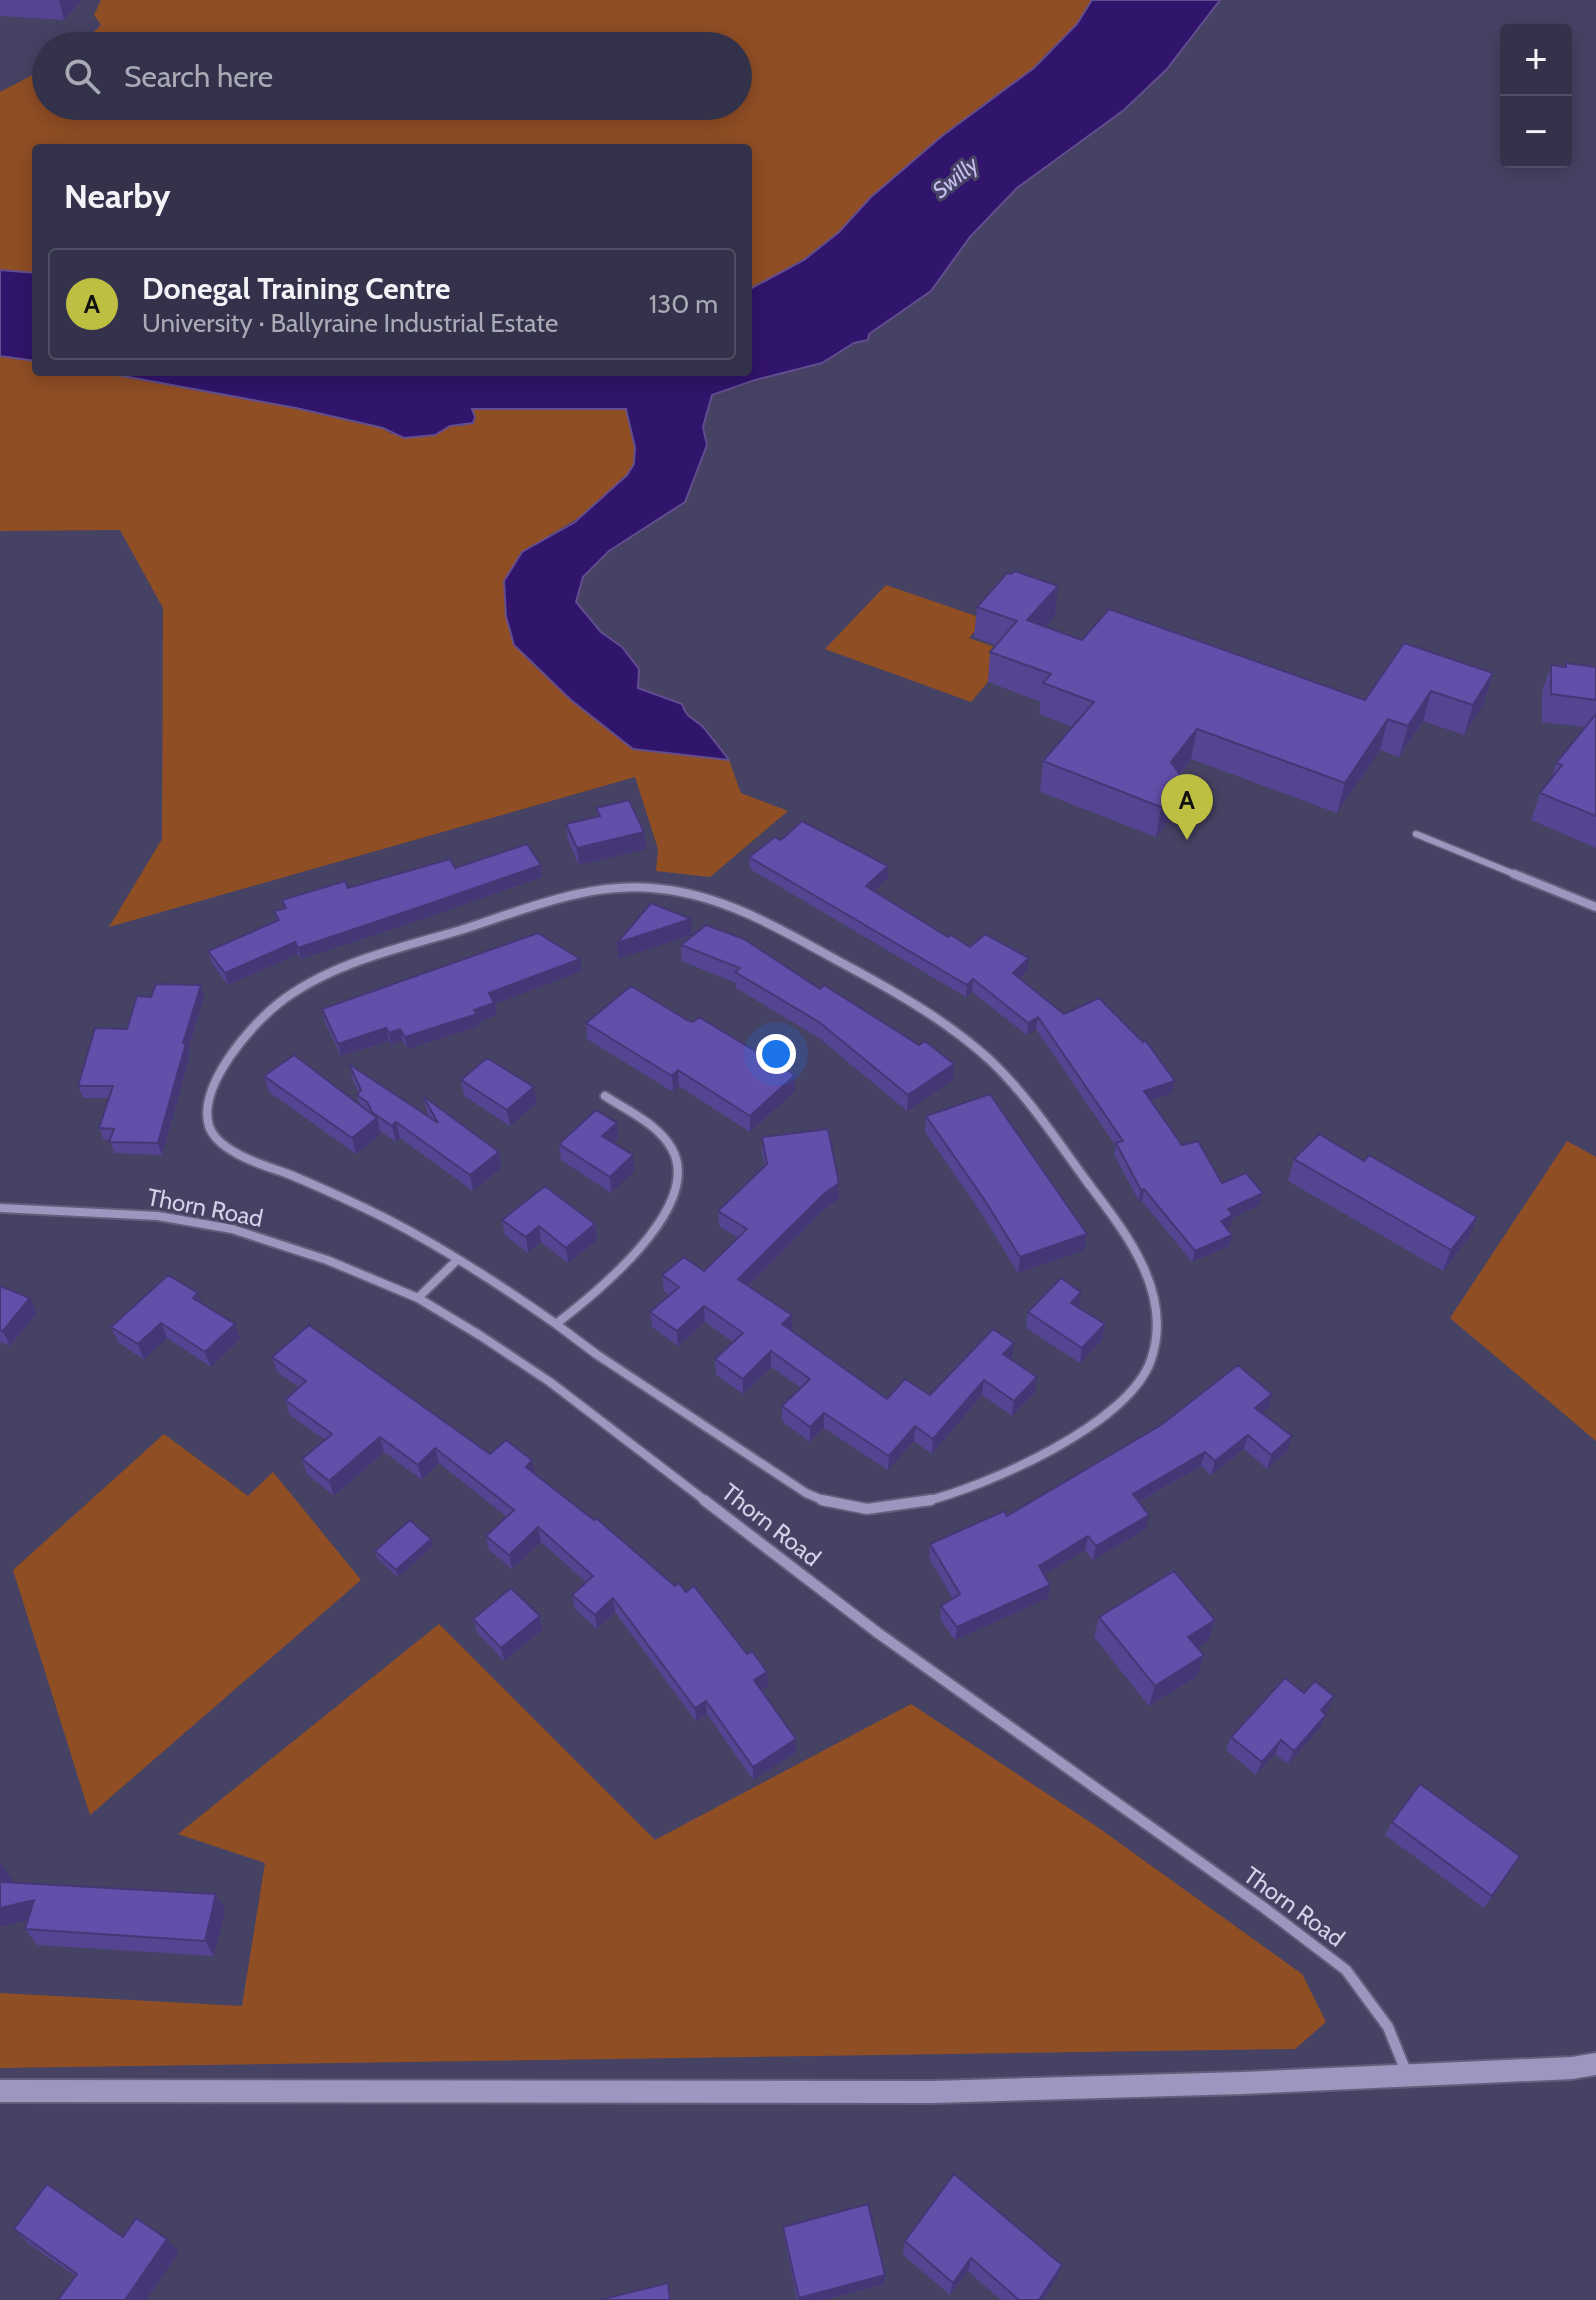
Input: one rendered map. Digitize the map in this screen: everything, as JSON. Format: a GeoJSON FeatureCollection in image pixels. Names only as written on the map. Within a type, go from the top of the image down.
{"type":"FeatureCollection","features":[{"type":"Feature","properties":{"kind":"main road"},"geometry":{"type":"LineString","coordinates":[[0,2091],[932,2092],[1408,2076],[1572,2068],[1596,2064]]}},
{"type":"Feature","properties":{"kind":"street"},"geometry":{"type":"LineString","coordinates":[[1416,834],[1596,907]]}},
{"type":"Feature","properties":{"kind":"street"},"geometry":{"type":"LineString","coordinates":[[623,887],[658,888],[698,895],[772,924],[942,1021],[989,1059],[1019,1092],[1141,1256],[1155,1300],[1157,1331],[1150,1364],[1135,1387],[1110,1412],[1081,1433],[1008,1470],[924,1504],[874,1509],[842,1507],[806,1493],[596,1354],[556,1324],[506,1288],[390,1219],[256,1163],[227,1146],[210,1130],[208,1112],[218,1076],[232,1045],[274,1004],[344,969],[582,892],[623,887]]}},
{"type":"Feature","properties":{"kind":"street"},"geometry":{"type":"LineString","coordinates":[[556,1324],[597,1293],[644,1243],[673,1199],[678,1162],[660,1132],[605,1096]]}},
{"type":"Feature","properties":{"kind":"street","name":"Thorn Road"},"geometry":{"type":"LineString","coordinates":[[0,1208],[158,1216],[232,1229],[327,1260],[418,1298],[550,1382],[878,1633],[1346,1970],[1388,2027],[1408,2076]]}},
{"type":"Feature","properties":{"kind":"street"},"geometry":{"type":"LineString","coordinates":[[418,1298],[456,1261]]}},
{"type":"Feature","properties":{"kind":"shaded area"},"geometry":{"type":"Polygon","coordinates":[[[101,0],[1092,0],[1077,24],[1034,68],[981,106],[871,196],[839,232],[804,260],[752,288],[752,144],[32,144],[32,273],[0,270],[0,92],[32,75],[32,120],[752,120],[752,32],[94,32],[101,25],[94,15],[101,0]]]}},
{"type":"Feature","properties":{"kind":"shaded area"},"geometry":{"type":"Polygon","coordinates":[[[0,356],[32,360],[32,376],[123,376],[366,423],[391,434],[435,435],[450,426],[464,426],[471,409],[627,409],[635,444],[634,464],[609,494],[549,535],[514,645],[571,700],[633,749],[729,760],[741,793],[788,811],[710,877],[656,871],[658,849],[635,777],[109,927],[162,839],[163,608],[120,530],[0,531],[0,356]]]}},
{"type":"Feature","properties":{"kind":"shaded area"},"geometry":{"type":"Polygon","coordinates":[[[886,585],[985,619],[969,638],[1012,653],[971,702],[825,649],[886,585]]]}},
{"type":"Feature","properties":{"kind":"shaded area"},"geometry":{"type":"Polygon","coordinates":[[[1567,1141],[1596,1157],[1596,1441],[1450,1318],[1567,1141]]]}},
{"type":"Feature","properties":{"kind":"shaded area"},"geometry":{"type":"Polygon","coordinates":[[[164,1434],[248,1496],[273,1472],[361,1580],[90,1815],[13,1570],[164,1434]]]}},
{"type":"Feature","properties":{"kind":"shaded area"},"geometry":{"type":"Polygon","coordinates":[[[439,1624],[655,1840],[911,1704],[1096,1826],[1302,1974],[1326,2022],[1295,2049],[0,2068],[0,1993],[242,2006],[265,1863],[178,1834],[439,1624]]]}},
{"type":"Feature","properties":{"kind":"water","name":"Swilly"},"geometry":{"type":"Polygon","coordinates":[[[1092,0],[1220,0],[1167,69],[1124,110],[1017,188],[970,237],[931,291],[869,334],[868,340],[854,343],[822,363],[712,395],[703,427],[707,445],[685,502],[609,551],[583,577],[576,602],[601,632],[622,647],[639,669],[638,688],[682,704],[729,760],[633,749],[571,700],[514,645],[506,616],[504,581],[522,552],[575,522],[627,475],[634,464],[635,447],[626,409],[472,409],[475,417],[473,423],[450,426],[435,435],[404,438],[383,428],[296,408],[123,376],[752,376],[752,288],[804,260],[839,232],[871,197],[942,136],[1034,68],[1077,24],[1092,0]]]}},
{"type":"Feature","properties":{"kind":"water"},"geometry":{"type":"Polygon","coordinates":[[[0,270],[32,273],[32,360],[0,356],[0,270]]]}},
{"type":"Feature","properties":{"kind":"building"},"geometry":{"type":"Polygon","coordinates":[[[1015,571],[1058,586],[1027,620],[1082,640],[1109,609],[1365,700],[1404,643],[1493,673],[1473,705],[1431,691],[1408,726],[1388,719],[1345,783],[1197,729],[1171,762],[1183,779],[1161,807],[1043,761],[1094,702],[1043,683],[1051,674],[990,652],[1017,621],[977,607],[1007,573],[1015,571]]]}},
{"type":"Feature","properties":{"kind":"building"},"geometry":{"type":"Polygon","coordinates":[[[1566,663],[1596,667],[1596,700],[1551,694],[1551,665],[1566,667],[1566,663]]]}},
{"type":"Feature","properties":{"kind":"building"},"geometry":{"type":"Polygon","coordinates":[[[1596,714],[1596,816],[1540,793],[1562,765],[1556,763],[1596,714]]]}},
{"type":"Feature","properties":{"kind":"building"},"geometry":{"type":"Polygon","coordinates":[[[629,800],[644,832],[577,848],[566,824],[600,816],[596,808],[629,800]]]}},
{"type":"Feature","properties":{"kind":"building"},"geometry":{"type":"Polygon","coordinates":[[[802,821],[888,866],[866,886],[948,937],[951,935],[970,947],[985,934],[1029,958],[1013,973],[1064,1014],[1099,998],[1143,1042],[1146,1041],[1175,1081],[1144,1091],[1182,1145],[1198,1141],[1222,1183],[1246,1173],[1263,1193],[1228,1209],[1233,1215],[1221,1221],[1232,1235],[1195,1251],[1144,1189],[1141,1190],[1116,1143],[1123,1141],[1038,1017],[1028,1023],[973,979],[967,985],[749,857],[775,837],[781,840],[802,821]]]}},
{"type":"Feature","properties":{"kind":"building"},"geometry":{"type":"Polygon","coordinates":[[[527,844],[541,865],[298,948],[295,942],[225,973],[208,951],[279,920],[274,911],[286,908],[282,900],[345,881],[348,888],[450,859],[455,868],[527,844]]]}},
{"type":"Feature","properties":{"kind":"building"},"geometry":{"type":"Polygon","coordinates":[[[651,903],[691,919],[617,943],[651,903]]]}},
{"type":"Feature","properties":{"kind":"building"},"geometry":{"type":"Polygon","coordinates":[[[706,925],[744,939],[820,989],[824,985],[919,1045],[925,1041],[954,1064],[908,1095],[819,1022],[735,972],[740,968],[681,945],[706,925]]]}},
{"type":"Feature","properties":{"kind":"building"},"geometry":{"type":"Polygon","coordinates":[[[538,933],[580,959],[489,993],[494,1003],[474,1010],[477,1014],[405,1037],[400,1029],[389,1033],[386,1028],[338,1044],[322,1009],[538,933]]]}},
{"type":"Feature","properties":{"kind":"building"},"geometry":{"type":"Polygon","coordinates":[[[156,984],[201,985],[158,1143],[109,1142],[114,1129],[99,1128],[113,1086],[78,1086],[95,1028],[127,1029],[137,996],[151,997],[156,984]]]}},
{"type":"Feature","properties":{"kind":"building"},"geometry":{"type":"Polygon","coordinates":[[[631,986],[687,1020],[693,1022],[699,1017],[795,1075],[750,1116],[678,1070],[672,1076],[586,1023],[631,986]]]}},
{"type":"Feature","properties":{"kind":"building"},"geometry":{"type":"Polygon","coordinates":[[[294,1055],[377,1118],[352,1138],[264,1076],[294,1055]]]}},
{"type":"Feature","properties":{"kind":"building"},"geometry":{"type":"Polygon","coordinates":[[[487,1058],[534,1087],[507,1110],[461,1080],[487,1058]]]}},
{"type":"Feature","properties":{"kind":"building"},"geometry":{"type":"Polygon","coordinates":[[[349,1064],[438,1123],[423,1096],[499,1152],[470,1175],[396,1122],[392,1126],[372,1112],[367,1102],[357,1095],[361,1090],[349,1064]]]}},
{"type":"Feature","properties":{"kind":"building"},"geometry":{"type":"Polygon","coordinates":[[[990,1094],[1087,1234],[1020,1257],[926,1116],[990,1094]]]}},
{"type":"Feature","properties":{"kind":"building"},"geometry":{"type":"Polygon","coordinates":[[[596,1110],[617,1123],[602,1136],[633,1155],[610,1177],[559,1144],[596,1110]]]}},
{"type":"Feature","properties":{"kind":"building"},"geometry":{"type":"Polygon","coordinates":[[[828,1129],[839,1183],[738,1279],[792,1315],[782,1324],[887,1399],[905,1379],[930,1395],[993,1329],[1014,1343],[1003,1354],[1037,1377],[1014,1401],[984,1380],[933,1439],[915,1426],[889,1456],[824,1413],[810,1427],[782,1406],[810,1379],[771,1351],[743,1379],[715,1359],[743,1333],[704,1306],[677,1331],[650,1312],[679,1287],[662,1275],[684,1257],[704,1271],[747,1229],[718,1211],[767,1164],[762,1137],[828,1129]]]}},
{"type":"Feature","properties":{"kind":"building"},"geometry":{"type":"Polygon","coordinates":[[[1319,1134],[1364,1161],[1369,1155],[1477,1217],[1451,1250],[1294,1159],[1319,1134]]]}},
{"type":"Feature","properties":{"kind":"building"},"geometry":{"type":"Polygon","coordinates":[[[545,1186],[595,1224],[566,1248],[539,1226],[526,1237],[502,1220],[545,1186]]]}},
{"type":"Feature","properties":{"kind":"building"},"geometry":{"type":"Polygon","coordinates":[[[168,1275],[198,1293],[193,1298],[235,1324],[205,1352],[161,1323],[138,1344],[111,1327],[168,1275]]]}},
{"type":"Feature","properties":{"kind":"building"},"geometry":{"type":"Polygon","coordinates":[[[1061,1278],[1081,1292],[1071,1303],[1105,1324],[1082,1348],[1028,1312],[1061,1278]]]}},
{"type":"Feature","properties":{"kind":"building"},"geometry":{"type":"Polygon","coordinates":[[[0,1286],[30,1298],[3,1331],[0,1330],[0,1286]]]}},
{"type":"Feature","properties":{"kind":"building"},"geometry":{"type":"Polygon","coordinates":[[[309,1325],[490,1454],[506,1440],[532,1460],[526,1467],[594,1520],[596,1518],[675,1586],[679,1583],[686,1592],[694,1586],[747,1654],[752,1651],[767,1672],[754,1680],[796,1739],[753,1767],[706,1701],[695,1708],[613,1598],[595,1615],[572,1595],[593,1576],[538,1527],[509,1555],[486,1536],[514,1510],[435,1448],[418,1465],[380,1437],[329,1481],[302,1459],[332,1434],[285,1400],[306,1381],[272,1357],[309,1325]]]}},
{"type":"Feature","properties":{"kind":"building"},"geometry":{"type":"Polygon","coordinates":[[[1238,1365],[1272,1394],[1255,1408],[1292,1436],[1271,1455],[1248,1435],[1215,1461],[1205,1452],[1133,1494],[1149,1515],[1096,1546],[1088,1536],[1039,1566],[1050,1585],[957,1627],[941,1606],[960,1594],[930,1544],[1004,1511],[1007,1516],[1161,1425],[1238,1365]]]}},
{"type":"Feature","properties":{"kind":"building"},"geometry":{"type":"Polygon","coordinates":[[[410,1520],[431,1539],[396,1570],[375,1551],[410,1520]]]}},
{"type":"Feature","properties":{"kind":"building"},"geometry":{"type":"Polygon","coordinates":[[[1174,1571],[1215,1620],[1188,1637],[1204,1655],[1155,1686],[1099,1617],[1174,1571]]]}},
{"type":"Feature","properties":{"kind":"building"},"geometry":{"type":"Polygon","coordinates":[[[511,1588],[540,1616],[501,1648],[473,1619],[511,1588]]]}},
{"type":"Feature","properties":{"kind":"building"},"geometry":{"type":"Polygon","coordinates":[[[1285,1678],[1304,1693],[1315,1681],[1334,1696],[1321,1710],[1326,1715],[1294,1751],[1281,1740],[1262,1762],[1231,1737],[1285,1678]]]}},
{"type":"Feature","properties":{"kind":"building"},"geometry":{"type":"Polygon","coordinates":[[[1420,1784],[1520,1856],[1492,1896],[1392,1822],[1420,1784]]]}},
{"type":"Feature","properties":{"kind":"building"},"geometry":{"type":"Polygon","coordinates":[[[0,1865],[2,1882],[216,1894],[205,1941],[25,1929],[34,1900],[0,1908],[0,1865]]]}},
{"type":"Feature","properties":{"kind":"building"},"geometry":{"type":"Polygon","coordinates":[[[954,2174],[1062,2265],[1039,2300],[1019,2300],[971,2258],[953,2283],[905,2241],[954,2174]]]}},
{"type":"Feature","properties":{"kind":"building"},"geometry":{"type":"Polygon","coordinates":[[[47,2184],[123,2237],[136,2218],[167,2239],[125,2300],[58,2300],[77,2274],[14,2229],[47,2184]]]}},
{"type":"Feature","properties":{"kind":"building"},"geometry":{"type":"Polygon","coordinates":[[[868,2204],[885,2275],[799,2298],[783,2227],[868,2204]]]}},
{"type":"Feature","properties":{"kind":"building"},"geometry":{"type":"Polygon","coordinates":[[[668,2283],[670,2300],[599,2300],[668,2283]]]}},
{"type":"Feature","properties":{"kind":"place","name":"Donegal Training Centre"},"geometry":{"type":"Point","coordinates":[1187,840]}}]}
